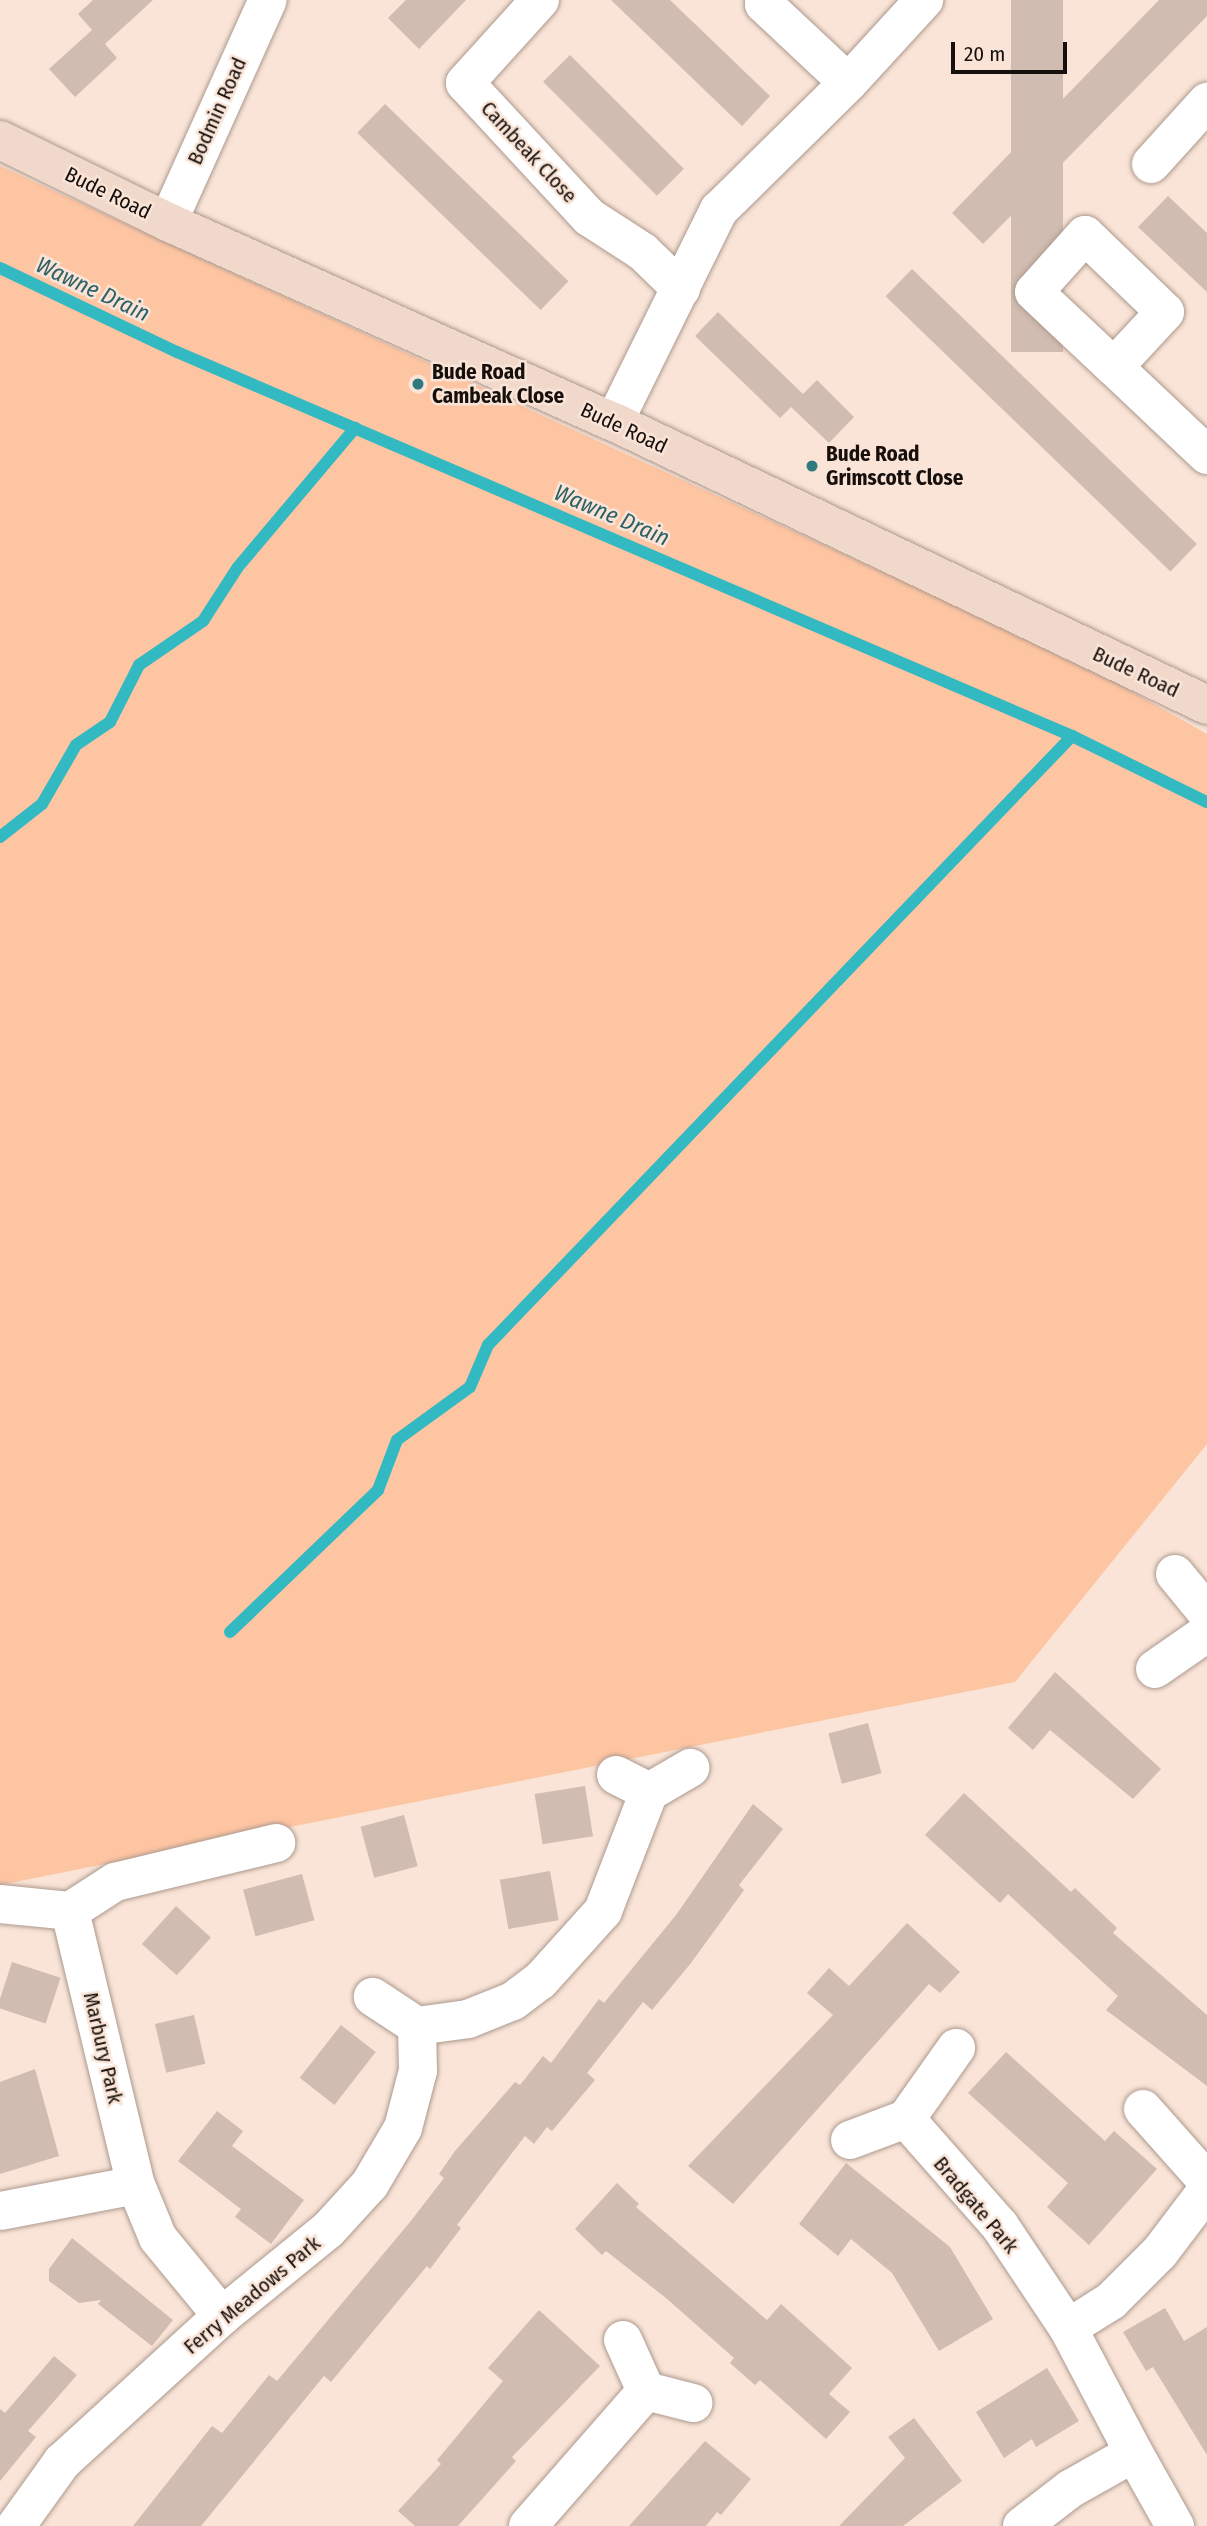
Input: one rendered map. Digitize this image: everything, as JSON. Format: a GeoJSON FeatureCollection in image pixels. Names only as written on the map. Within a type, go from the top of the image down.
{"type":"FeatureCollection","features":[{"type":"Feature","properties":{"kind":"street","name":"Bodmin Road"},"geometry":{"type":"LineString","coordinates":[[168,222],[268,0]]}},
{"type":"Feature","properties":{"kind":"street","name":"Cambeak Close"},"geometry":{"type":"LineString","coordinates":[[540,0],[465,83],[589,217],[643,252],[681,289]]}},
{"type":"Feature","properties":{"kind":"street"},"geometry":{"type":"LineString","coordinates":[[614,422],[719,210],[848,83],[924,0]]}},
{"type":"Feature","properties":{"kind":"street"},"geometry":{"type":"LineString","coordinates":[[764,1],[848,83]]}},
{"type":"Feature","properties":{"kind":"street"},"geometry":{"type":"LineString","coordinates":[[1151,164],[1203,114]]}},
{"type":"Feature","properties":{"kind":"street","name":"Bude Road"},"geometry":{"type":"LineString","coordinates":[[0,141],[168,222],[614,422],[1207,705]]}},
{"type":"Feature","properties":{"kind":"street"},"geometry":{"type":"LineString","coordinates":[[1114,367],[1207,456]]}},
{"type":"Feature","properties":{"kind":"street"},"geometry":{"type":"LineString","coordinates":[[1175,1574],[1207,1613]]}},
{"type":"Feature","properties":{"kind":"street"},"geometry":{"type":"LineString","coordinates":[[1155,1669],[1207,1633]]}},
{"type":"Feature","properties":{"kind":"street"},"geometry":{"type":"LineString","coordinates":[[373,1997],[417,2026],[467,2019],[513,2001],[540,1981],[603,1911],[633,1784],[690,1768]]}},
{"type":"Feature","properties":{"kind":"street"},"geometry":{"type":"LineString","coordinates":[[0,1904],[70,1911],[115,1882],[276,1843]]}},
{"type":"Feature","properties":{"kind":"street","name":"Marbury Park"},"geometry":{"type":"LineString","coordinates":[[70,1911],[136,2185],[158,2238],[222,2316]]}},
{"type":"Feature","properties":{"kind":"street","name":"Ferry Meadows Park"},"geometry":{"type":"LineString","coordinates":[[16,2526],[62,2462],[222,2316],[328,2230],[370,2184],[403,2128],[418,2071],[417,2026]]}},
{"type":"Feature","properties":{"kind":"street"},"geometry":{"type":"LineString","coordinates":[[850,2140],[906,2119],[956,2049]]}},
{"type":"Feature","properties":{"kind":"street"},"geometry":{"type":"LineString","coordinates":[[1143,2109],[1207,2181]]}},
{"type":"Feature","properties":{"kind":"street","name":"Bradgate Park"},"geometry":{"type":"LineString","coordinates":[[906,2119],[1000,2227],[1068,2328],[1175,2526]]}},
{"type":"Feature","properties":{"kind":"street"},"geometry":{"type":"LineString","coordinates":[[0,2211],[136,2185]]}},
{"type":"Feature","properties":{"kind":"street"},"geometry":{"type":"LineString","coordinates":[[1068,2328],[1111,2301],[1160,2252],[1207,2190]]}},
{"type":"Feature","properties":{"kind":"street"},"geometry":{"type":"LineString","coordinates":[[623,2340],[646,2391]]}},
{"type":"Feature","properties":{"kind":"street"},"geometry":{"type":"LineString","coordinates":[[646,2391],[693,2403]]}},
{"type":"Feature","properties":{"kind":"street"},"geometry":{"type":"LineString","coordinates":[[528,2526],[646,2391]]}},
{"type":"Feature","properties":{"kind":"street"},"geometry":{"type":"LineString","coordinates":[[1022,2526],[1070,2489],[1134,2453]]}},
{"type":"Feature","properties":{"kind":"shaded area"},"geometry":{"type":"Polygon","coordinates":[[[0,166],[1087,666],[1207,734],[1207,1444],[1015,1682],[0,1885],[0,166]]]}},
{"type":"Feature","properties":{"kind":"building"},"geometry":{"type":"Polygon","coordinates":[[[93,0],[153,0],[105,44],[117,58],[75,97],[49,69],[92,30],[78,14],[93,0]]]}},
{"type":"Feature","properties":{"kind":"building"},"geometry":{"type":"Polygon","coordinates":[[[406,0],[466,0],[419,49],[388,18],[406,0]]]}},
{"type":"Feature","properties":{"kind":"building"},"geometry":{"type":"Polygon","coordinates":[[[611,0],[670,0],[770,96],[742,126],[611,0]]]}},
{"type":"Feature","properties":{"kind":"building"},"geometry":{"type":"Polygon","coordinates":[[[1011,0],[1063,0],[1063,352],[1011,352],[1011,0]]]}},
{"type":"Feature","properties":{"kind":"building"},"geometry":{"type":"Polygon","coordinates":[[[1159,0],[1207,0],[1207,16],[983,244],[952,213],[1159,0]]]}},
{"type":"Feature","properties":{"kind":"building"},"geometry":{"type":"Polygon","coordinates":[[[570,55],[684,169],[657,196],[543,82],[570,55]]]}},
{"type":"Feature","properties":{"kind":"building"},"geometry":{"type":"Polygon","coordinates":[[[385,104],[568,281],[541,310],[357,133],[385,104]]]}},
{"type":"Feature","properties":{"kind":"building"},"geometry":{"type":"Polygon","coordinates":[[[1168,196],[1207,233],[1207,292],[1138,227],[1168,196]]]}},
{"type":"Feature","properties":{"kind":"building"},"geometry":{"type":"Polygon","coordinates":[[[912,269],[1197,544],[1170,571],[886,296],[912,269]]]}},
{"type":"Feature","properties":{"kind":"building"},"geometry":{"type":"Polygon","coordinates":[[[718,312],[803,394],[817,380],[854,417],[829,443],[791,407],[780,418],[695,336],[718,312]]]}},
{"type":"Feature","properties":{"kind":"building"},"geometry":{"type":"Polygon","coordinates":[[[1055,1672],[1161,1769],[1133,1799],[1050,1730],[1033,1750],[1008,1728],[1055,1672]]]}},
{"type":"Feature","properties":{"kind":"building"},"geometry":{"type":"Polygon","coordinates":[[[868,1723],[881,1773],[842,1784],[828,1734],[868,1723]]]}},
{"type":"Feature","properties":{"kind":"building"},"geometry":{"type":"Polygon","coordinates":[[[585,1786],[593,1836],[543,1844],[535,1794],[585,1786]]]}},
{"type":"Feature","properties":{"kind":"building"},"geometry":{"type":"Polygon","coordinates":[[[964,1793],[1071,1892],[1075,1888],[1117,1928],[1113,1933],[1207,2015],[1207,2086],[1106,2010],[1118,1996],[1008,1894],[1000,1903],[925,1835],[964,1793]]]}},
{"type":"Feature","properties":{"kind":"building"},"geometry":{"type":"Polygon","coordinates":[[[753,1804],[783,1829],[739,1885],[744,1890],[691,1963],[652,2010],[643,2002],[587,2073],[595,2080],[552,2131],[547,2127],[534,2144],[525,2136],[457,2225],[461,2228],[430,2269],[427,2266],[331,2382],[324,2376],[201,2526],[133,2526],[212,2426],[222,2433],[269,2375],[277,2381],[410,2222],[444,2178],[439,2174],[455,2151],[515,2082],[520,2085],[543,2056],[551,2063],[599,1999],[604,2003],[676,1915],[753,1804]]]}},
{"type":"Feature","properties":{"kind":"building"},"geometry":{"type":"Polygon","coordinates":[[[404,1815],[418,1866],[374,1878],[361,1827],[404,1815]]]}},
{"type":"Feature","properties":{"kind":"building"},"geometry":{"type":"Polygon","coordinates":[[[550,1871],[559,1920],[508,1929],[500,1880],[550,1871]]]}},
{"type":"Feature","properties":{"kind":"building"},"geometry":{"type":"Polygon","coordinates":[[[302,1874],[314,1920],[256,1936],[243,1890],[302,1874]]]}},
{"type":"Feature","properties":{"kind":"building"},"geometry":{"type":"Polygon","coordinates":[[[176,1906],[211,1937],[177,1975],[142,1944],[176,1906]]]}},
{"type":"Feature","properties":{"kind":"building"},"geometry":{"type":"Polygon","coordinates":[[[907,1923],[960,1972],[940,1993],[929,1984],[733,2204],[688,2166],[833,2015],[807,1993],[829,1968],[849,1986],[907,1923]]]}},
{"type":"Feature","properties":{"kind":"building"},"geometry":{"type":"Polygon","coordinates":[[[12,1962],[61,1978],[46,2023],[0,2009],[0,1999],[12,1962]]]}},
{"type":"Feature","properties":{"kind":"building"},"geometry":{"type":"Polygon","coordinates":[[[194,2015],[205,2064],[166,2073],[155,2024],[194,2015]]]}},
{"type":"Feature","properties":{"kind":"building"},"geometry":{"type":"Polygon","coordinates":[[[341,2025],[376,2052],[334,2105],[300,2078],[341,2025]]]}},
{"type":"Feature","properties":{"kind":"building"},"geometry":{"type":"Polygon","coordinates":[[[1006,2052],[1105,2141],[1114,2131],[1157,2169],[1089,2245],[1047,2207],[1068,2183],[968,2093],[1006,2052]]]}},
{"type":"Feature","properties":{"kind":"building"},"geometry":{"type":"Polygon","coordinates":[[[35,2069],[59,2156],[0,2174],[0,2082],[35,2069]]]}},
{"type":"Feature","properties":{"kind":"building"},"geometry":{"type":"Polygon","coordinates":[[[217,2111],[243,2131],[232,2146],[304,2200],[271,2244],[235,2217],[241,2209],[178,2161],[217,2111]]]}},
{"type":"Feature","properties":{"kind":"building"},"geometry":{"type":"Polygon","coordinates":[[[846,2163],[950,2247],[993,2319],[939,2351],[892,2273],[851,2239],[838,2256],[799,2224],[846,2163]]]}},
{"type":"Feature","properties":{"kind":"building"},"geometry":{"type":"Polygon","coordinates":[[[617,2183],[639,2204],[636,2207],[767,2320],[781,2304],[852,2368],[829,2394],[850,2412],[826,2439],[760,2380],[755,2385],[730,2363],[734,2358],[666,2298],[606,2251],[602,2255],[575,2229],[617,2183]]]}},
{"type":"Feature","properties":{"kind":"building"},"geometry":{"type":"Polygon","coordinates":[[[72,2238],[173,2320],[152,2346],[98,2304],[101,2300],[79,2303],[49,2281],[49,2269],[72,2238]]]}},
{"type":"Feature","properties":{"kind":"building"},"geometry":{"type":"Polygon","coordinates":[[[1165,2308],[1184,2341],[1207,2327],[1207,2455],[1153,2367],[1146,2371],[1123,2332],[1165,2308]]]}},
{"type":"Feature","properties":{"kind":"building"},"geometry":{"type":"Polygon","coordinates":[[[539,2310],[600,2366],[512,2457],[516,2461],[458,2526],[415,2526],[398,2511],[441,2464],[437,2460],[503,2381],[488,2368],[539,2310]]]}},
{"type":"Feature","properties":{"kind":"building"},"geometry":{"type":"Polygon","coordinates":[[[54,2356],[77,2375],[28,2431],[36,2437],[0,2481],[0,2409],[5,2413],[54,2356]]]}},
{"type":"Feature","properties":{"kind":"building"},"geometry":{"type":"Polygon","coordinates":[[[1047,2368],[1079,2421],[1036,2447],[1032,2439],[1004,2458],[976,2412],[1047,2368]]]}},
{"type":"Feature","properties":{"kind":"building"},"geometry":{"type":"Polygon","coordinates":[[[914,2418],[962,2481],[903,2526],[839,2526],[905,2458],[888,2437],[914,2418]]]}},
{"type":"Feature","properties":{"kind":"building"},"geometry":{"type":"Polygon","coordinates":[[[705,2441],[751,2479],[721,2515],[717,2512],[706,2526],[629,2526],[705,2441]]]}},
{"type":"Feature","properties":{"kind":"waterway","name":"Wawne Drain"},"geometry":{"type":"LineString","coordinates":[[0,268],[177,352],[1072,736],[1207,802]]}},
{"type":"Feature","properties":{"kind":"waterway"},"geometry":{"type":"LineString","coordinates":[[0,837],[42,804],[76,745],[110,722],[139,665],[203,621],[238,567],[355,428]]}},
{"type":"Feature","properties":{"kind":"waterway"},"geometry":{"type":"LineString","coordinates":[[230,1632],[378,1490],[397,1440],[470,1387],[488,1345],[1072,736]]}},
{"type":"Feature","properties":{"kind":"place","name":"Bude Road Cambeak Close"},"geometry":{"type":"Point","coordinates":[418,384]}},
{"type":"Feature","properties":{"kind":"place","name":"Bude Road Grimscott Close"},"geometry":{"type":"Point","coordinates":[812,466]}}]}
